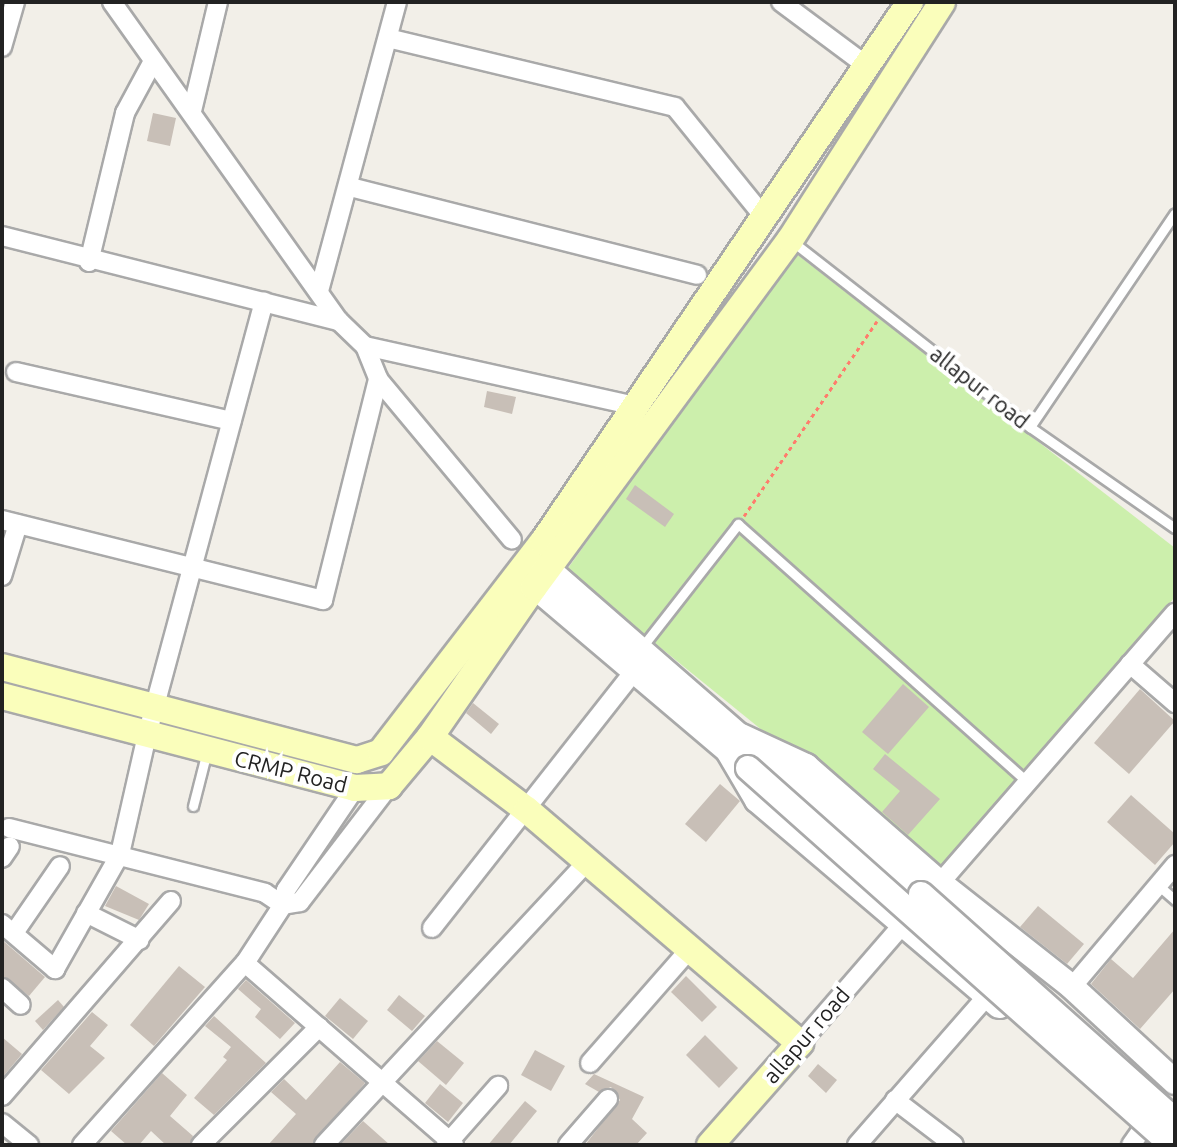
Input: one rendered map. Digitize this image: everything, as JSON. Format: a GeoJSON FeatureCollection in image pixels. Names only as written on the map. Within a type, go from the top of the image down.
{"type":"FeatureCollection","features":[{"type":"Feature","properties":{"kind":"main road"},"geometry":{"type":"LineString","coordinates":[[389,786],[430,737],[529,565],[910,2]]}},
{"type":"Feature","properties":{"kind":"main road"},"geometry":{"type":"LineString","coordinates":[[529,565],[790,240],[942,2]]}},
{"type":"Feature","properties":{"kind":"main road","name":"CRMP Road"},"geometry":{"type":"LineString","coordinates":[[2,667],[357,760],[373,757],[391,744],[529,565]]}},
{"type":"Feature","properties":{"kind":"main road","name":"CRMP Road"},"geometry":{"type":"LineString","coordinates":[[2,696],[355,788],[389,786]]}},
{"type":"Feature","properties":{"kind":"main road"},"geometry":{"type":"LineString","coordinates":[[430,737],[527,810],[585,864],[800,1043]]}},
{"type":"Feature","properties":{"kind":"main road","name":"allapur road"},"geometry":{"type":"LineString","coordinates":[[710,1145],[800,1043]]}},
{"type":"Feature","properties":{"kind":"street"},"geometry":{"type":"LineString","coordinates":[[2,47],[15,2]]}},
{"type":"Feature","properties":{"kind":"street"},"geometry":{"type":"LineString","coordinates":[[112,2],[152,63],[192,111],[339,321],[365,346],[378,379],[529,565],[634,671],[735,743],[806,766],[940,883],[1072,987],[1175,1082]]}},
{"type":"Feature","properties":{"kind":"street"},"geometry":{"type":"LineString","coordinates":[[192,111],[218,2]]}},
{"type":"Feature","properties":{"kind":"street"},"geometry":{"type":"LineString","coordinates":[[319,291],[350,187],[397,2]]}},
{"type":"Feature","properties":{"kind":"street"},"geometry":{"type":"LineString","coordinates":[[781,2],[867,66]]}},
{"type":"Feature","properties":{"kind":"street"},"geometry":{"type":"LineString","coordinates":[[388,38],[675,107],[764,217]]}},
{"type":"Feature","properties":{"kind":"street"},"geometry":{"type":"LineString","coordinates":[[89,262],[125,113],[152,63]]}},
{"type":"Feature","properties":{"kind":"street"},"geometry":{"type":"LineString","coordinates":[[350,187],[697,275]]}},
{"type":"Feature","properties":{"kind":"street"},"geometry":{"type":"LineString","coordinates":[[2,236],[89,262],[339,321]]}},
{"type":"Feature","properties":{"kind":"street"},"geometry":{"type":"LineString","coordinates":[[60,866],[8,928],[55,969],[120,854],[147,735],[264,302]]}},
{"type":"Feature","properties":{"kind":"street"},"geometry":{"type":"LineString","coordinates":[[365,346],[635,406]]}},
{"type":"Feature","properties":{"kind":"street"},"geometry":{"type":"LineString","coordinates":[[16,372],[231,421]]}},
{"type":"Feature","properties":{"kind":"street"},"geometry":{"type":"LineString","coordinates":[[2,576],[10,522],[323,600],[378,379]]}},
{"type":"Feature","properties":{"kind":"street"},"geometry":{"type":"LineString","coordinates":[[529,565],[642,647],[735,743],[1172,1145]]}},
{"type":"Feature","properties":{"kind":"street"},"geometry":{"type":"LineString","coordinates":[[940,883],[1175,613]]}},
{"type":"Feature","properties":{"kind":"street"},"geometry":{"type":"LineString","coordinates":[[1130,664],[1175,703]]}},
{"type":"Feature","properties":{"kind":"street"},"geometry":{"type":"LineString","coordinates":[[432,928],[634,671]]}},
{"type":"Feature","properties":{"kind":"street"},"geometry":{"type":"LineString","coordinates":[[735,743],[757,800],[987,996],[1136,1137],[1150,1131],[1175,1102]]}},
{"type":"Feature","properties":{"kind":"street"},"geometry":{"type":"LineString","coordinates":[[755,761],[1175,1120]]}},
{"type":"Feature","properties":{"kind":"street"},"geometry":{"type":"LineString","coordinates":[[7,844],[120,854],[265,893],[283,905],[300,902],[389,786]]}},
{"type":"Feature","properties":{"kind":"street"},"geometry":{"type":"LineString","coordinates":[[82,1145],[245,963],[283,905],[286,890],[355,788]]}},
{"type":"Feature","properties":{"kind":"street"},"geometry":{"type":"LineString","coordinates":[[324,1145],[585,864]]}},
{"type":"Feature","properties":{"kind":"street"},"geometry":{"type":"LineString","coordinates":[[1072,987],[1175,865]]}},
{"type":"Feature","properties":{"kind":"street"},"geometry":{"type":"LineString","coordinates":[[2,1096],[171,901]]}},
{"type":"Feature","properties":{"kind":"street"},"geometry":{"type":"LineString","coordinates":[[86,913],[140,940]]}},
{"type":"Feature","properties":{"kind":"street","name":"allapur road"},"geometry":{"type":"LineString","coordinates":[[800,1043],[903,924]]}},
{"type":"Feature","properties":{"kind":"street"},"geometry":{"type":"LineString","coordinates":[[590,1063],[689,950]]}},
{"type":"Feature","properties":{"kind":"street"},"geometry":{"type":"LineString","coordinates":[[245,963],[450,1144],[498,1086]]}},
{"type":"Feature","properties":{"kind":"street"},"geometry":{"type":"LineString","coordinates":[[2,988],[21,1005]]}},
{"type":"Feature","properties":{"kind":"street"},"geometry":{"type":"LineString","coordinates":[[857,1145],[987,996]]}},
{"type":"Feature","properties":{"kind":"street"},"geometry":{"type":"LineString","coordinates":[[201,1145],[319,1027]]}},
{"type":"Feature","properties":{"kind":"street"},"geometry":{"type":"LineString","coordinates":[[568,1145],[608,1099]]}},
{"type":"Feature","properties":{"kind":"street"},"geometry":{"type":"LineString","coordinates":[[895,1100],[954,1145]]}},
{"type":"Feature","properties":{"kind":"street"},"geometry":{"type":"LineString","coordinates":[[2,1123],[29,1145]]}},
{"type":"Feature","properties":{"kind":"lane"},"geometry":{"type":"LineString","coordinates":[[1030,427],[1175,213]]}},
{"type":"Feature","properties":{"kind":"lane","name":"allapur road"},"geometry":{"type":"LineString","coordinates":[[790,240],[1030,427],[1175,528]]}},
{"type":"Feature","properties":{"kind":"lane"},"geometry":{"type":"LineString","coordinates":[[642,647],[738,524],[1026,781]]}},
{"type":"Feature","properties":{"kind":"lane"},"geometry":{"type":"LineString","coordinates":[[193,806],[208,750]]}},
{"type":"Feature","properties":{"kind":"lane"},"geometry":{"type":"LineString","coordinates":[[1158,885],[1175,900]]}},
{"type":"Feature","properties":{"kind":"path"},"geometry":{"type":"LineString","coordinates":[[738,524],[884,311]]}},
{"type":"Feature","properties":{"kind":"green space"},"geometry":{"type":"Polygon","coordinates":[[[794,252],[1175,548],[1175,597],[939,874],[566,571],[794,252]]]}},
{"type":"Feature","properties":{"kind":"building"},"geometry":{"type":"Polygon","coordinates":[[[153,113],[176,118],[170,146],[147,141],[153,113]]]}},
{"type":"Feature","properties":{"kind":"building"},"geometry":{"type":"Polygon","coordinates":[[[487,391],[516,397],[512,414],[484,407],[487,391]]]}},
{"type":"Feature","properties":{"kind":"building"},"geometry":{"type":"Polygon","coordinates":[[[635,485],[674,514],[665,527],[626,499],[635,485]]]}},
{"type":"Feature","properties":{"kind":"building"},"geometry":{"type":"Polygon","coordinates":[[[903,684],[929,707],[888,754],[862,732],[903,684]]]}},
{"type":"Feature","properties":{"kind":"building"},"geometry":{"type":"Polygon","coordinates":[[[1140,689],[1175,721],[1129,774],[1094,743],[1140,689]]]}},
{"type":"Feature","properties":{"kind":"building"},"geometry":{"type":"Polygon","coordinates":[[[473,703],[499,724],[491,734],[466,713],[473,703]]]}},
{"type":"Feature","properties":{"kind":"building"},"geometry":{"type":"Polygon","coordinates":[[[885,754],[940,799],[908,835],[882,812],[900,791],[873,769],[885,754]]]}},
{"type":"Feature","properties":{"kind":"building"},"geometry":{"type":"Polygon","coordinates":[[[720,784],[740,801],[706,842],[685,824],[720,784]]]}},
{"type":"Feature","properties":{"kind":"building"},"geometry":{"type":"Polygon","coordinates":[[[1131,795],[1175,834],[1175,842],[1155,865],[1107,822],[1131,795]]]}},
{"type":"Feature","properties":{"kind":"building"},"geometry":{"type":"Polygon","coordinates":[[[116,886],[149,904],[139,920],[105,906],[116,886]]]}},
{"type":"Feature","properties":{"kind":"building"},"geometry":{"type":"Polygon","coordinates":[[[1038,906],[1084,944],[1067,964],[1020,927],[1038,906]]]}},
{"type":"Feature","properties":{"kind":"building"},"geometry":{"type":"Polygon","coordinates":[[[1175,929],[1175,989],[1140,1029],[1091,984],[1111,959],[1133,978],[1175,929]]]}},
{"type":"Feature","properties":{"kind":"building"},"geometry":{"type":"Polygon","coordinates":[[[2,940],[45,977],[29,996],[2,976],[2,940]]]}},
{"type":"Feature","properties":{"kind":"building"},"geometry":{"type":"Polygon","coordinates":[[[179,966],[205,987],[154,1046],[130,1025],[179,966]]]}},
{"type":"Feature","properties":{"kind":"building"},"geometry":{"type":"Polygon","coordinates":[[[686,976],[717,1007],[702,1022],[671,992],[686,976]]]}},
{"type":"Feature","properties":{"kind":"building"},"geometry":{"type":"Polygon","coordinates":[[[246,980],[295,1023],[280,1039],[255,1017],[261,1009],[238,989],[246,980]]]}},
{"type":"Feature","properties":{"kind":"building"},"geometry":{"type":"Polygon","coordinates":[[[399,995],[425,1016],[412,1031],[387,1010],[399,995]]]}},
{"type":"Feature","properties":{"kind":"building"},"geometry":{"type":"Polygon","coordinates":[[[340,998],[368,1021],[353,1039],[325,1016],[340,998]]]}},
{"type":"Feature","properties":{"kind":"building"},"geometry":{"type":"Polygon","coordinates":[[[58,1000],[64,1007],[43,1030],[35,1021],[58,1000]]]}},
{"type":"Feature","properties":{"kind":"building"},"geometry":{"type":"Polygon","coordinates":[[[92,1012],[108,1025],[90,1046],[105,1058],[69,1094],[41,1070],[92,1012]]]}},
{"type":"Feature","properties":{"kind":"building"},"geometry":{"type":"Polygon","coordinates":[[[214,1016],[266,1063],[214,1115],[194,1098],[227,1060],[223,1057],[231,1047],[205,1026],[214,1016]]]}},
{"type":"Feature","properties":{"kind":"building"},"geometry":{"type":"Polygon","coordinates":[[[705,1035],[738,1068],[719,1088],[686,1055],[705,1035]]]}},
{"type":"Feature","properties":{"kind":"building"},"geometry":{"type":"Polygon","coordinates":[[[2,1037],[22,1054],[2,1078],[2,1037]]]}},
{"type":"Feature","properties":{"kind":"building"},"geometry":{"type":"Polygon","coordinates":[[[437,1041],[464,1063],[446,1085],[418,1061],[437,1041]]]}},
{"type":"Feature","properties":{"kind":"building"},"geometry":{"type":"Polygon","coordinates":[[[535,1050],[565,1066],[551,1091],[521,1075],[535,1050]]]}},
{"type":"Feature","properties":{"kind":"building"},"geometry":{"type":"Polygon","coordinates":[[[340,1062],[365,1083],[312,1145],[268,1145],[296,1114],[271,1092],[284,1079],[306,1100],[340,1062]]]}},
{"type":"Feature","properties":{"kind":"building"},"geometry":{"type":"Polygon","coordinates":[[[818,1064],[837,1080],[826,1093],[808,1076],[818,1064]]]}},
{"type":"Feature","properties":{"kind":"building"},"geometry":{"type":"Polygon","coordinates":[[[162,1073],[187,1095],[170,1116],[193,1136],[189,1145],[166,1145],[151,1131],[139,1145],[127,1145],[111,1131],[162,1073]]]}},
{"type":"Feature","properties":{"kind":"building"},"geometry":{"type":"Polygon","coordinates":[[[594,1074],[644,1097],[632,1119],[647,1133],[636,1145],[585,1145],[620,1100],[611,1087],[599,1092],[585,1084],[594,1074]]]}},
{"type":"Feature","properties":{"kind":"building"},"geometry":{"type":"Polygon","coordinates":[[[440,1084],[463,1103],[448,1122],[425,1103],[440,1084]]]}},
{"type":"Feature","properties":{"kind":"building"},"geometry":{"type":"Polygon","coordinates":[[[525,1101],[537,1111],[509,1145],[488,1145],[525,1101]]]}},
{"type":"Feature","properties":{"kind":"building"},"geometry":{"type":"Polygon","coordinates":[[[363,1121],[390,1145],[340,1145],[363,1121]]]}}]}
